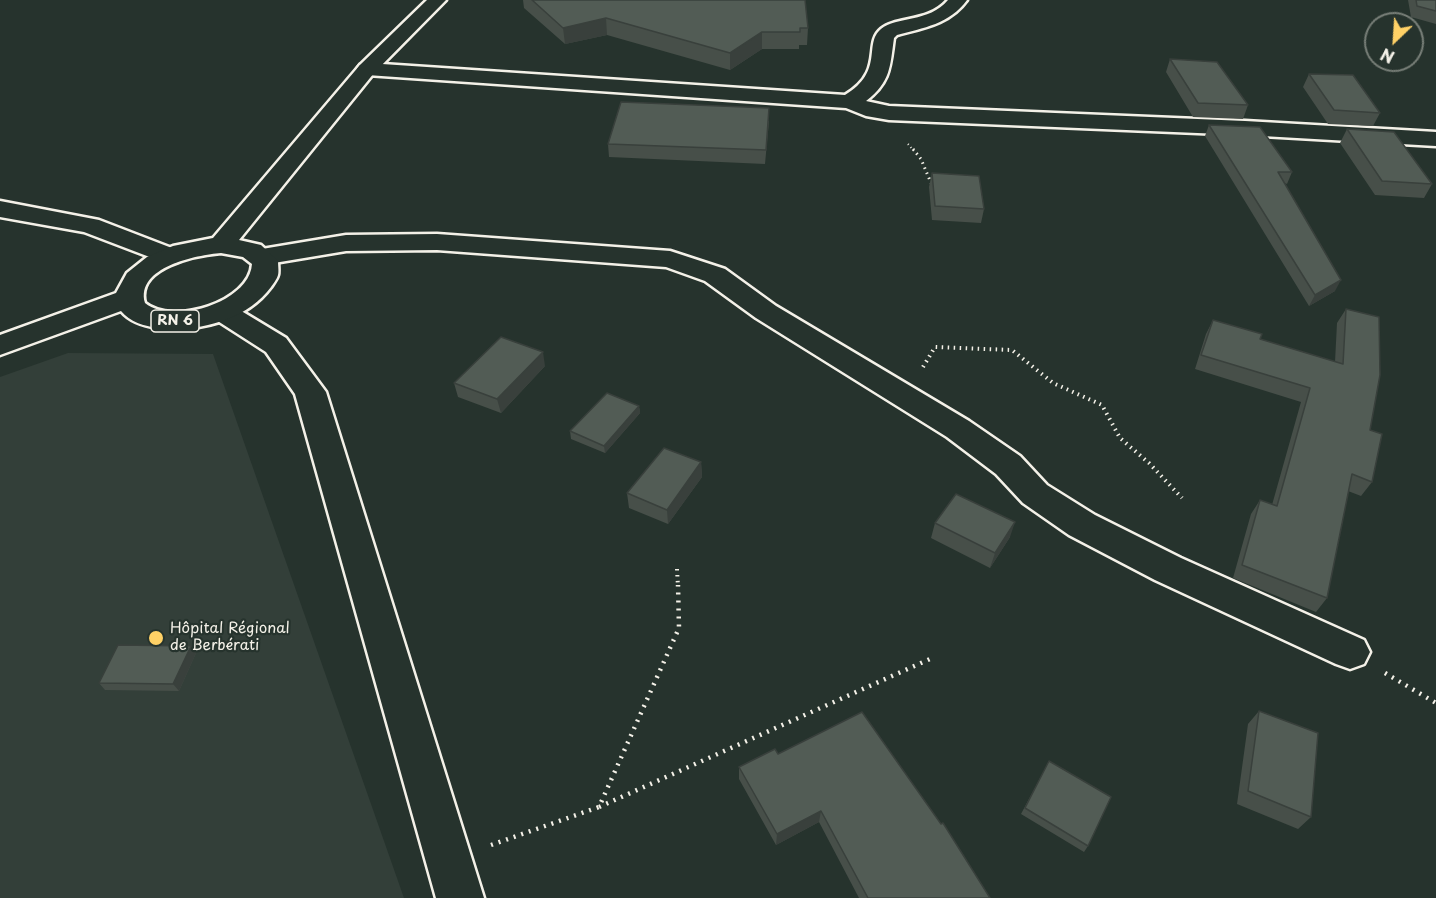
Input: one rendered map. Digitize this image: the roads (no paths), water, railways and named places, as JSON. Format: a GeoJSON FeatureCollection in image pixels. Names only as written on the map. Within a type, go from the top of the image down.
{"type":"FeatureCollection","features":[{"type":"Feature","properties":{"kind":"street"},"geometry":{"type":"LineString","coordinates":[[221,245],[367,69],[437,0]]}},
{"type":"Feature","properties":{"kind":"street"},"geometry":{"type":"LineString","coordinates":[[849,102],[862,95],[879,75],[884,58],[885,36],[890,31],[944,14],[954,7],[958,0]]}},
{"type":"Feature","properties":{"kind":"street"},"geometry":{"type":"LineString","coordinates":[[367,69],[849,102],[874,111],[889,113],[1245,128],[1436,139]]}},
{"type":"Feature","properties":{"kind":"street"},"geometry":{"type":"LineString","coordinates":[[0,209],[90,225],[168,256]]}},
{"type":"Feature","properties":{"kind":"street"},"geometry":{"type":"LineString","coordinates":[[0,345],[129,298],[133,283],[147,269],[168,256],[203,246],[221,245],[245,248],[262,257],[346,243],[437,242],[670,259],[715,275],[766,312],[904,399],[958,429],[1008,465],[1035,494],[1082,525],[1168,569],[1350,652]]}},
{"type":"Feature","properties":{"kind":"street","name":"RN 6"},"geometry":{"type":"LineString","coordinates":[[129,298],[133,308],[145,316],[161,321],[182,322],[223,312],[256,291],[265,278],[267,267],[262,257]]}},
{"type":"Feature","properties":{"kind":"street"},"geometry":{"type":"LineString","coordinates":[[223,312],[276,345],[310,392],[460,898]]}},
{"type":"Feature","properties":{"kind":"place","name":"Hôpital Régional de Berbérati"},"geometry":{"type":"Point","coordinates":[156,638]}}]}
